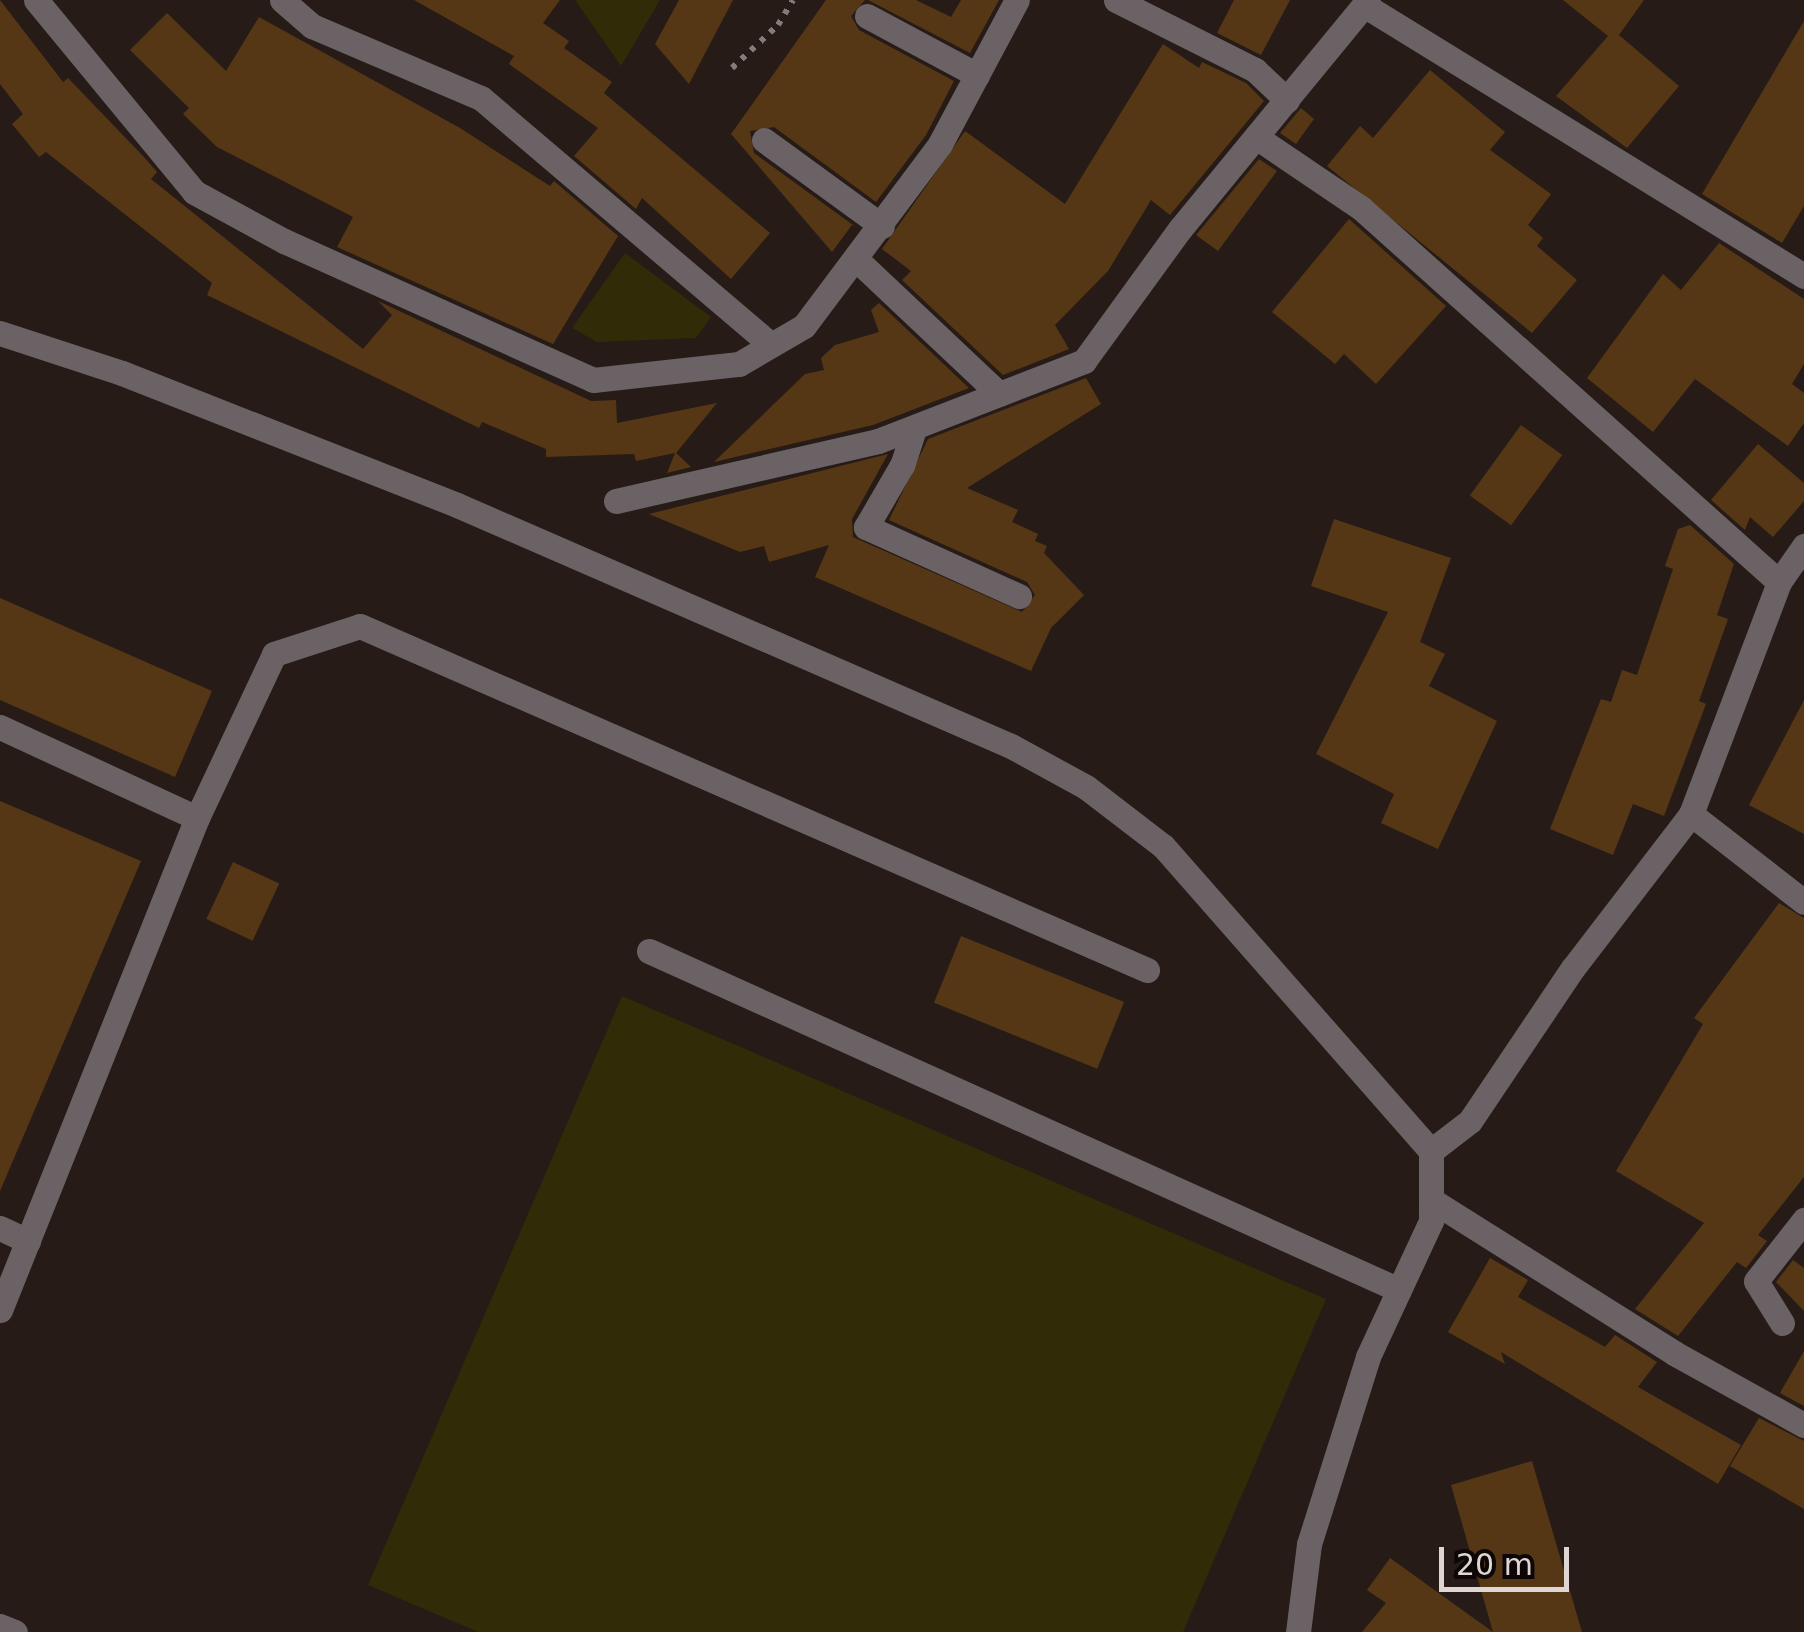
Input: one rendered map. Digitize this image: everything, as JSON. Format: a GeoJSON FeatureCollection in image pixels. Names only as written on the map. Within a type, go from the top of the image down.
{"type":"FeatureCollection","features":[{"type":"Feature","properties":{"kind":"street"},"geometry":{"type":"LineString","coordinates":[[36,0],[194,192],[284,241],[593,380],[739,364],[804,326],[858,261],[940,144],[1017,0]]}},
{"type":"Feature","properties":{"kind":"street"},"geometry":{"type":"LineString","coordinates":[[282,0],[312,26],[481,98],[770,345]]}},
{"type":"Feature","properties":{"kind":"street"},"geometry":{"type":"LineString","coordinates":[[1116,0],[1254,70],[1287,100]]}},
{"type":"Feature","properties":{"kind":"street"},"geometry":{"type":"LineString","coordinates":[[616,502],[914,429],[1084,362],[1256,137],[1366,2],[1804,276]]}},
{"type":"Feature","properties":{"kind":"street"},"geometry":{"type":"LineString","coordinates":[[867,16],[976,75]]}},
{"type":"Feature","properties":{"kind":"street"},"geometry":{"type":"LineString","coordinates":[[1256,137],[1360,208],[1778,582]]}},
{"type":"Feature","properties":{"kind":"street"},"geometry":{"type":"LineString","coordinates":[[764,140],[882,226]]}},
{"type":"Feature","properties":{"kind":"street"},"geometry":{"type":"LineString","coordinates":[[858,261],[999,394]]}},
{"type":"Feature","properties":{"kind":"street"},"geometry":{"type":"LineString","coordinates":[[0,333],[122,373],[457,505],[1011,746],[1086,787],[1163,846],[1430,1150],[1433,1201],[1368,1358],[1309,1544],[1298,1632]]}},
{"type":"Feature","properties":{"kind":"street"},"geometry":{"type":"LineString","coordinates":[[914,429],[902,465],[866,527],[1019,596]]}},
{"type":"Feature","properties":{"kind":"street"},"geometry":{"type":"LineString","coordinates":[[1430,1150],[1470,1120],[1573,968],[1691,814],[1778,582],[1804,546]]}},
{"type":"Feature","properties":{"kind":"street"},"geometry":{"type":"LineString","coordinates":[[0,1310],[197,818],[274,654],[360,626],[1147,970]]}},
{"type":"Feature","properties":{"kind":"street"},"geometry":{"type":"LineString","coordinates":[[0,728],[197,818]]}},
{"type":"Feature","properties":{"kind":"street"},"geometry":{"type":"LineString","coordinates":[[1691,814],[1804,902]]}},
{"type":"Feature","properties":{"kind":"street"},"geometry":{"type":"LineString","coordinates":[[649,951],[1399,1290]]}},
{"type":"Feature","properties":{"kind":"street"},"geometry":{"type":"LineString","coordinates":[[1433,1201],[1674,1353],[1804,1426]]}},
{"type":"Feature","properties":{"kind":"street"},"geometry":{"type":"LineString","coordinates":[[1782,1323],[1756,1281],[1804,1220]]}},
{"type":"Feature","properties":{"kind":"street"},"geometry":{"type":"LineString","coordinates":[[0,1228],[28,1240]]}},
{"type":"Feature","properties":{"kind":"street"},"geometry":{"type":"LineString","coordinates":[[0,1626],[15,1632]]}},
{"type":"Feature","properties":{"kind":"path"},"geometry":{"type":"LineString","coordinates":[[732,68],[778,26],[794,0]]}},
{"type":"Feature","properties":{"kind":"shaded area"},"geometry":{"type":"Polygon","coordinates":[[[575,0],[660,0],[621,66],[575,0]]]}},
{"type":"Feature","properties":{"kind":"shaded area"},"geometry":{"type":"Polygon","coordinates":[[[625,253],[711,317],[696,338],[597,342],[572,328],[625,253]]]}},
{"type":"Feature","properties":{"kind":"shaded area"},"geometry":{"type":"Polygon","coordinates":[[[622,996],[1326,1299],[1183,1632],[478,1632],[368,1585],[622,996]]]}},
{"type":"Feature","properties":{"kind":"building"},"geometry":{"type":"Polygon","coordinates":[[[0,0],[63,82],[68,78],[157,172],[151,179],[363,349],[392,315],[378,301],[591,401],[616,400],[617,423],[717,403],[676,453],[691,467],[667,473],[675,453],[636,461],[634,454],[546,457],[546,449],[482,422],[479,428],[207,295],[212,283],[46,152],[39,157],[12,124],[23,114],[0,84],[0,0]]]}},
{"type":"Feature","properties":{"kind":"building"},"geometry":{"type":"Polygon","coordinates":[[[414,0],[560,0],[543,23],[569,41],[564,48],[612,82],[604,93],[770,233],[731,279],[642,198],[636,209],[574,156],[598,128],[509,64],[514,56],[414,0]]]}},
{"type":"Feature","properties":{"kind":"building"},"geometry":{"type":"Polygon","coordinates":[[[679,0],[733,0],[689,84],[655,44],[679,0]]]}},
{"type":"Feature","properties":{"kind":"building"},"geometry":{"type":"Polygon","coordinates":[[[826,0],[865,0],[851,16],[859,30],[954,81],[926,135],[876,202],[774,127],[750,131],[754,153],[857,228],[852,225],[832,252],[731,134],[826,0]]]}},
{"type":"Feature","properties":{"kind":"building"},"geometry":{"type":"Polygon","coordinates":[[[868,0],[916,0],[951,17],[961,0],[999,0],[970,53],[868,0]]]}},
{"type":"Feature","properties":{"kind":"building"},"geometry":{"type":"Polygon","coordinates":[[[1234,0],[1290,0],[1261,55],[1217,33],[1234,0]]]}},
{"type":"Feature","properties":{"kind":"building"},"geometry":{"type":"Polygon","coordinates":[[[1563,0],[1644,0],[1619,35],[1679,86],[1627,148],[1556,96],[1608,36],[1563,0]]]}},
{"type":"Feature","properties":{"kind":"building"},"geometry":{"type":"Polygon","coordinates":[[[167,13],[226,71],[259,17],[460,128],[550,186],[554,181],[618,236],[553,344],[337,247],[353,217],[217,147],[183,114],[189,108],[130,50],[167,13]]]}},
{"type":"Feature","properties":{"kind":"building"},"geometry":{"type":"Polygon","coordinates":[[[1804,21],[1804,206],[1782,243],[1702,194],[1804,21]]]}},
{"type":"Feature","properties":{"kind":"building"},"geometry":{"type":"Polygon","coordinates":[[[1163,44],[1199,68],[1202,62],[1246,83],[1264,101],[1170,215],[1151,200],[1108,271],[1055,325],[1069,349],[1003,375],[902,280],[911,271],[882,249],[965,131],[1065,204],[1163,44]]]}},
{"type":"Feature","properties":{"kind":"building"},"geometry":{"type":"Polygon","coordinates":[[[1430,70],[1505,132],[1490,150],[1551,194],[1528,225],[1543,238],[1537,246],[1577,280],[1532,333],[1327,166],[1360,126],[1373,138],[1430,70]]]}},
{"type":"Feature","properties":{"kind":"building"},"geometry":{"type":"Polygon","coordinates":[[[1301,108],[1314,119],[1296,144],[1280,133],[1301,108]]]}},
{"type":"Feature","properties":{"kind":"building"},"geometry":{"type":"Polygon","coordinates":[[[1259,159],[1277,171],[1218,251],[1196,235],[1259,159]]]}},
{"type":"Feature","properties":{"kind":"building"},"geometry":{"type":"Polygon","coordinates":[[[1349,219],[1446,306],[1376,384],[1344,354],[1335,364],[1272,312],[1349,219]]]}},
{"type":"Feature","properties":{"kind":"building"},"geometry":{"type":"Polygon","coordinates":[[[1719,243],[1804,299],[1804,364],[1792,384],[1804,393],[1804,423],[1788,446],[1695,379],[1653,432],[1587,378],[1663,274],[1681,290],[1719,243]]]}},
{"type":"Feature","properties":{"kind":"building"},"geometry":{"type":"Polygon","coordinates":[[[879,303],[969,388],[873,425],[714,462],[805,374],[824,370],[821,358],[835,345],[879,332],[871,310],[879,303]]]}},
{"type":"Feature","properties":{"kind":"building"},"geometry":{"type":"Polygon","coordinates":[[[1086,378],[1101,404],[967,488],[1018,510],[1012,522],[1038,534],[1035,541],[1047,546],[1044,553],[1084,595],[1051,628],[1031,671],[815,577],[829,545],[769,562],[764,546],[740,552],[649,514],[888,454],[852,519],[853,537],[1022,612],[1035,595],[1027,582],[889,520],[928,439],[1086,378]]]}},
{"type":"Feature","properties":{"kind":"building"},"geometry":{"type":"Polygon","coordinates":[[[1521,425],[1562,455],[1511,525],[1470,495],[1521,425]]]}},
{"type":"Feature","properties":{"kind":"building"},"geometry":{"type":"Polygon","coordinates":[[[1758,444],[1804,483],[1804,501],[1773,537],[1750,517],[1745,530],[1711,500],[1758,444]]]}},
{"type":"Feature","properties":{"kind":"building"},"geometry":{"type":"Polygon","coordinates":[[[1334,519],[1451,558],[1420,642],[1445,654],[1429,686],[1497,721],[1438,849],[1381,823],[1394,794],[1316,754],[1388,612],[1311,586],[1334,519]]]}},
{"type":"Feature","properties":{"kind":"building"},"geometry":{"type":"Polygon","coordinates":[[[1690,525],[1734,564],[1717,615],[1728,619],[1699,701],[1706,704],[1664,816],[1633,804],[1613,855],[1550,829],[1601,699],[1611,702],[1622,670],[1637,675],[1673,569],[1665,566],[1678,529],[1690,525]]]}},
{"type":"Feature","properties":{"kind":"building"},"geometry":{"type":"Polygon","coordinates":[[[0,598],[212,691],[175,777],[0,700],[0,598]]]}},
{"type":"Feature","properties":{"kind":"building"},"geometry":{"type":"Polygon","coordinates":[[[1804,700],[1804,834],[1749,805],[1804,700]]]}},
{"type":"Feature","properties":{"kind":"building"},"geometry":{"type":"Polygon","coordinates":[[[0,801],[141,861],[0,1191],[0,801]]]}},
{"type":"Feature","properties":{"kind":"building"},"geometry":{"type":"Polygon","coordinates":[[[233,862],[279,884],[253,941],[206,919],[233,862]]]}},
{"type":"Feature","properties":{"kind":"building"},"geometry":{"type":"Polygon","coordinates":[[[1779,903],[1804,918],[1804,1177],[1758,1235],[1767,1241],[1746,1268],[1737,1262],[1678,1336],[1635,1309],[1704,1223],[1616,1171],[1703,1024],[1694,1018],[1779,903]]]}},
{"type":"Feature","properties":{"kind":"building"},"geometry":{"type":"Polygon","coordinates":[[[961,936],[1124,1002],[1097,1069],[934,1003],[961,936]]]}},
{"type":"Feature","properties":{"kind":"building"},"geometry":{"type":"Polygon","coordinates":[[[1490,1258],[1528,1280],[1518,1297],[1605,1347],[1615,1335],[1657,1362],[1638,1387],[1741,1445],[1718,1484],[1501,1352],[1505,1364],[1448,1332],[1490,1258]]]}},
{"type":"Feature","properties":{"kind":"building"},"geometry":{"type":"Polygon","coordinates":[[[1793,1260],[1804,1268],[1804,1311],[1776,1282],[1793,1260]]]}},
{"type":"Feature","properties":{"kind":"building"},"geometry":{"type":"Polygon","coordinates":[[[1804,1351],[1804,1406],[1780,1393],[1804,1351]]]}},
{"type":"Feature","properties":{"kind":"building"},"geometry":{"type":"Polygon","coordinates":[[[1759,1418],[1804,1441],[1804,1509],[1730,1466],[1759,1418]]]}},
{"type":"Feature","properties":{"kind":"building"},"geometry":{"type":"Polygon","coordinates":[[[1532,1461],[1582,1632],[1493,1632],[1451,1485],[1532,1461]]]}},
{"type":"Feature","properties":{"kind":"building"},"geometry":{"type":"Polygon","coordinates":[[[1390,1558],[1493,1632],[1362,1632],[1386,1603],[1367,1590],[1390,1558]]]}}]}
